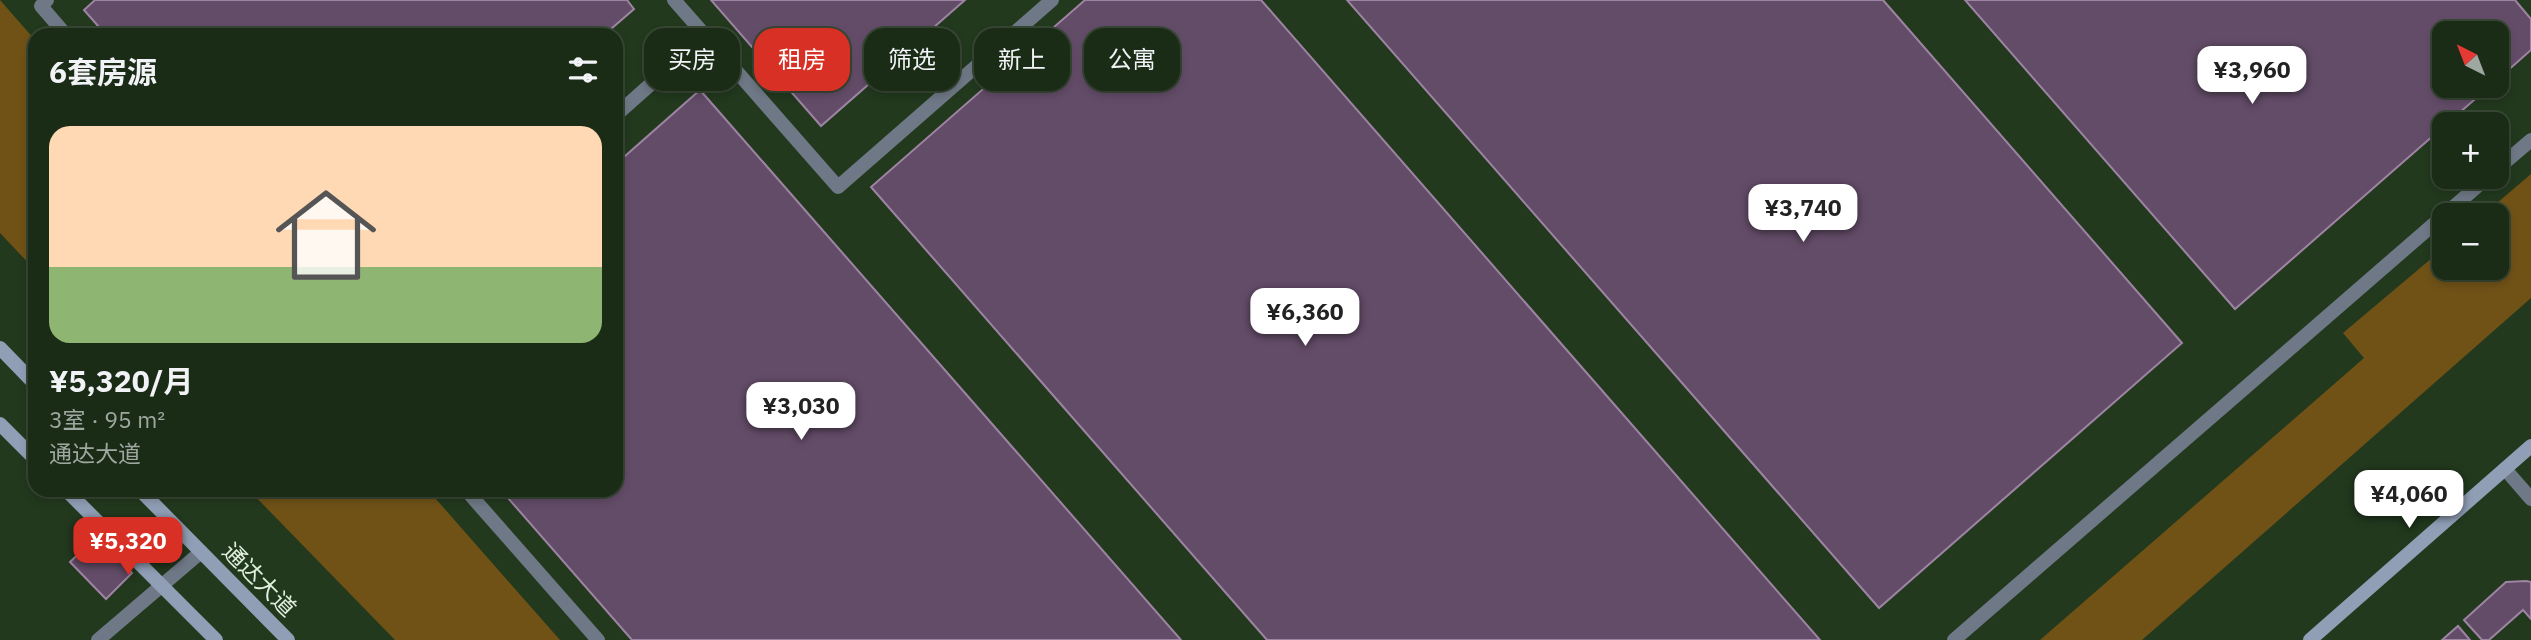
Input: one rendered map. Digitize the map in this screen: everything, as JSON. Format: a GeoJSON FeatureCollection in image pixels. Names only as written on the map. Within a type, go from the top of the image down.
{"type":"FeatureCollection","features":[{"type":"Feature","properties":{"kind":"main road"},"geometry":{"type":"LineString","coordinates":[[0,348],[28,377]]}},
{"type":"Feature","properties":{"kind":"main road"},"geometry":{"type":"LineString","coordinates":[[0,424],[28,452]]}},
{"type":"Feature","properties":{"kind":"main road"},"geometry":{"type":"LineString","coordinates":[[2310,640],[2531,446]]}},
{"type":"Feature","properties":{"kind":"main road"},"geometry":{"type":"LineString","coordinates":[[72,497],[216,640]]}},
{"type":"Feature","properties":{"kind":"main road","name":"通达大道"},"geometry":{"type":"LineString","coordinates":[[147,497],[288,640]]}},
{"type":"Feature","properties":{"kind":"street"},"geometry":{"type":"LineString","coordinates":[[47,0],[41,6],[60,28]]}},
{"type":"Feature","properties":{"kind":"street"},"geometry":{"type":"LineString","coordinates":[[674,0],[698,28]]}},
{"type":"Feature","properties":{"kind":"street"},"geometry":{"type":"LineString","coordinates":[[740,76],[838,187],[1052,0]]}},
{"type":"Feature","properties":{"kind":"street"},"geometry":{"type":"LineString","coordinates":[[623,109],[644,90]]}},
{"type":"Feature","properties":{"kind":"street"},"geometry":{"type":"LineString","coordinates":[[2509,159],[2531,140]]}},
{"type":"Feature","properties":{"kind":"street"},"geometry":{"type":"LineString","coordinates":[[1954,640],[2474,189]]}},
{"type":"Feature","properties":{"kind":"street"},"geometry":{"type":"LineString","coordinates":[[2505,469],[2531,499]]}},
{"type":"Feature","properties":{"kind":"street"},"geometry":{"type":"LineString","coordinates":[[472,497],[598,640]]}},
{"type":"Feature","properties":{"kind":"street"},"geometry":{"type":"LineString","coordinates":[[98,640],[201,552]]}},
{"type":"Feature","properties":{"kind":"shaded area"},"geometry":{"type":"Polygon","coordinates":[[[0,0],[28,32],[28,263],[0,233],[0,0]]]}},
{"type":"Feature","properties":{"kind":"shaded area"},"geometry":{"type":"Polygon","coordinates":[[[2531,174],[2531,298],[2142,640],[2040,640],[2364,358],[2343,333],[2432,258],[2432,280],[2509,280],[2509,203],[2497,203],[2531,174]]]}},
{"type":"Feature","properties":{"kind":"shaded area"},"geometry":{"type":"Polygon","coordinates":[[[256,497],[434,497],[560,640],[395,640],[256,497]]]}},
{"type":"Feature","properties":{"kind":"building"},"geometry":{"type":"Polygon","coordinates":[[[95,0],[627,0],[634,9],[612,28],[100,28],[84,10],[95,0]]]}},
{"type":"Feature","properties":{"kind":"building"},"geometry":{"type":"Polygon","coordinates":[[[711,0],[965,0],[933,28],[864,28],[864,88],[821,126],[790,91],[850,91],[850,28],[754,28],[754,49],[740,33],[740,28],[735,28],[711,0]]]}},
{"type":"Feature","properties":{"kind":"building"},"geometry":{"type":"Polygon","coordinates":[[[1085,0],[1261,0],[1820,640],[1267,640],[871,187],[981,91],[1070,91],[1070,28],[1053,28],[1085,0]]]}},
{"type":"Feature","properties":{"kind":"building"},"geometry":{"type":"Polygon","coordinates":[[[1347,0],[1883,0],[2182,343],[1879,608],[1347,0]]]}},
{"type":"Feature","properties":{"kind":"building"},"geometry":{"type":"Polygon","coordinates":[[[1965,0],[2515,0],[2531,19],[2531,50],[2510,69],[2510,21],[2432,21],[2432,98],[2476,98],[2460,112],[2432,112],[2432,137],[2235,309],[1965,0]]]}},
{"type":"Feature","properties":{"kind":"building"},"geometry":{"type":"Polygon","coordinates":[[[701,91],[1181,640],[632,640],[507,497],[623,497],[623,158],[701,91]]]}},
{"type":"Feature","properties":{"kind":"building"},"geometry":{"type":"Polygon","coordinates":[[[96,537],[132,573],[106,599],[70,562],[96,537]]]}},
{"type":"Feature","properties":{"kind":"building"},"geometry":{"type":"Polygon","coordinates":[[[2506,582],[2531,582],[2531,619],[2523,610],[2489,640],[2482,640],[2464,620],[2506,582]]]}},
{"type":"Feature","properties":{"kind":"building"},"geometry":{"type":"Polygon","coordinates":[[[2458,626],[2470,640],[2442,640],[2458,626]]]}}]}
